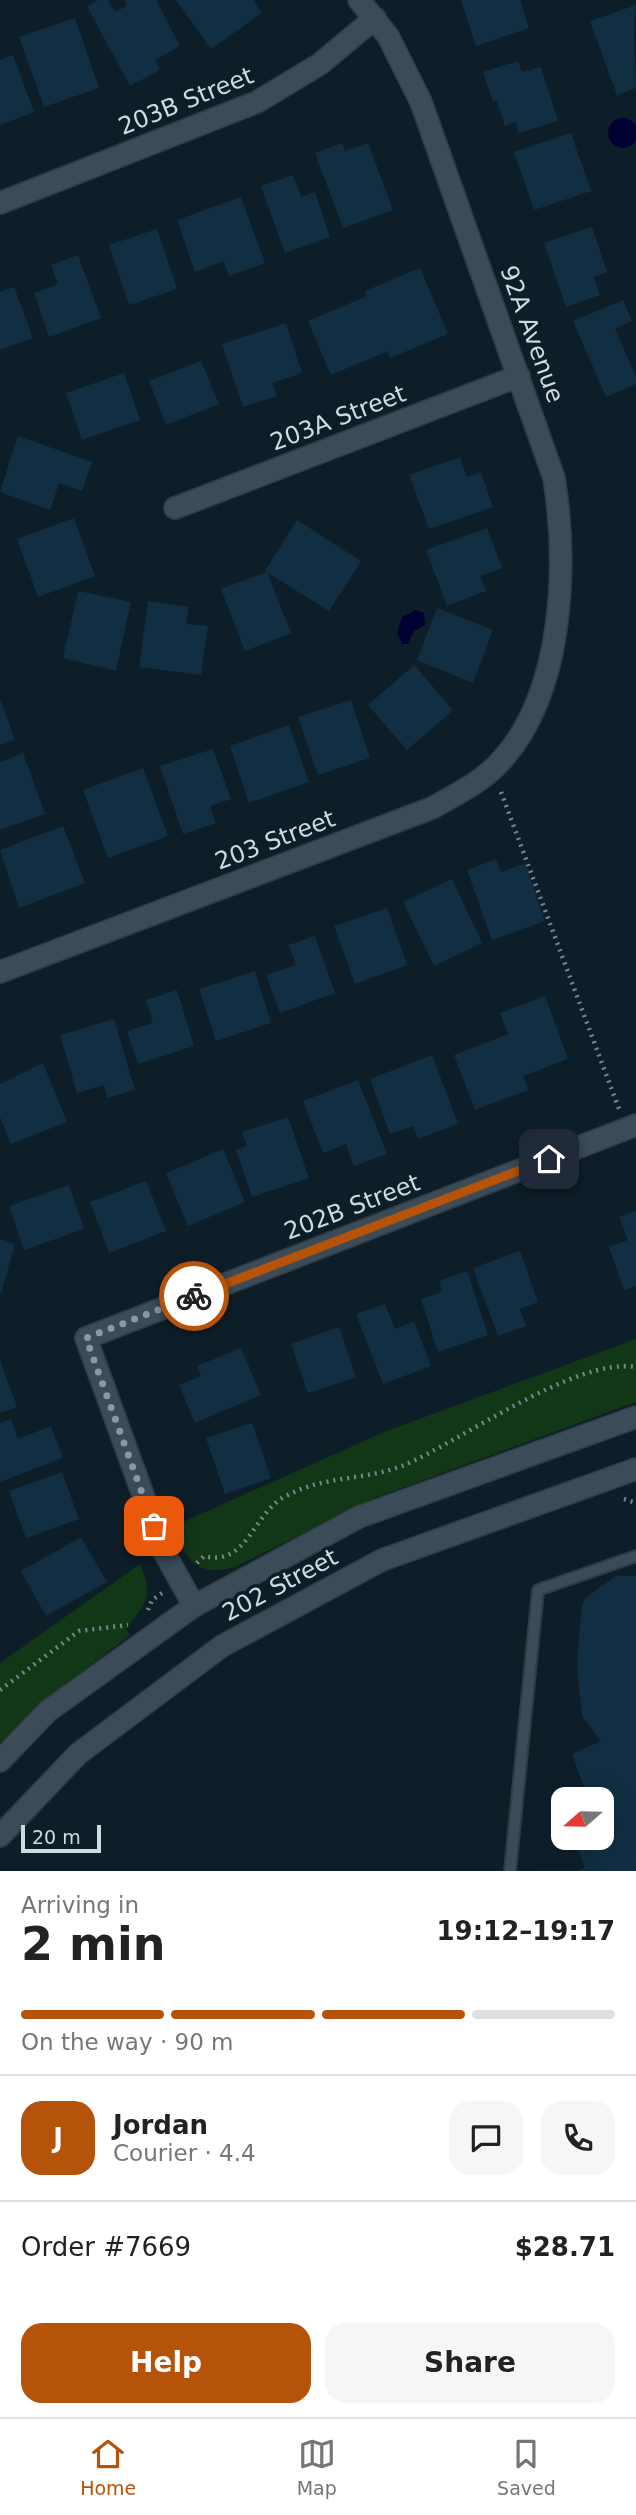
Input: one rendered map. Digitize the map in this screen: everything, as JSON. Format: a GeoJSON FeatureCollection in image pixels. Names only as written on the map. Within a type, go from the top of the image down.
{"type":"FeatureCollection","features":[{"type":"Feature","properties":{"kind":"street","name":"92A Avenue"},"geometry":{"type":"LineString","coordinates":[[359,0],[388,36],[421,102],[554,478],[561,522],[561,563],[553,642],[536,708]]}},
{"type":"Feature","properties":{"kind":"street","name":"203B Street"},"geometry":{"type":"LineString","coordinates":[[0,203],[257,102],[320,64],[375,18]]}},
{"type":"Feature","properties":{"kind":"street","name":"203A Street"},"geometry":{"type":"LineString","coordinates":[[175,508],[519,376]]}},
{"type":"Feature","properties":{"kind":"street","name":"203 Street"},"geometry":{"type":"LineString","coordinates":[[0,972],[432,808],[471,786],[499,763],[536,708]]}},
{"type":"Feature","properties":{"kind":"street","name":"202B Street"},"geometry":{"type":"LineString","coordinates":[[194,1606],[163,1550],[86,1338],[628,1119]]}},
{"type":"Feature","properties":{"kind":"street","name":"202 Street"},"geometry":{"type":"LineString","coordinates":[[0,1761],[48,1711],[194,1606],[359,1517],[636,1417]]}},
{"type":"Feature","properties":{"kind":"street","name":"202 Street"},"geometry":{"type":"LineString","coordinates":[[0,1836],[78,1754],[222,1646],[382,1560],[636,1469]]}},
{"type":"Feature","properties":{"kind":"street"},"geometry":{"type":"LineString","coordinates":[[594,1483],[636,1483]]}},
{"type":"Feature","properties":{"kind":"lane"},"geometry":{"type":"LineString","coordinates":[[510,1871],[538,1590],[636,1556]]}},
{"type":"Feature","properties":{"kind":"path"},"geometry":{"type":"LineString","coordinates":[[501,792],[628,1119]]}},
{"type":"Feature","properties":{"kind":"path"},"geometry":{"type":"LineString","coordinates":[[204,1556],[216,1559],[232,1554],[245,1543],[280,1499],[313,1482],[399,1467],[523,1400],[595,1372],[626,1366],[636,1367]]}},
{"type":"Feature","properties":{"kind":"path"},"geometry":{"type":"LineString","coordinates":[[617,1497],[636,1503]]}},
{"type":"Feature","properties":{"kind":"path"},"geometry":{"type":"LineString","coordinates":[[141,1616],[155,1597]]}},
{"type":"Feature","properties":{"kind":"path"},"geometry":{"type":"LineString","coordinates":[[0,1690],[79,1630],[87,1627],[134,1624]]}},
{"type":"Feature","properties":{"kind":"green space"},"geometry":{"type":"Polygon","coordinates":[[[636,1339],[636,1402],[377,1497],[235,1567],[221,1570],[201,1568],[188,1557],[172,1527],[384,1432],[636,1339]]]}},
{"type":"Feature","properties":{"kind":"green space"},"geometry":{"type":"Polygon","coordinates":[[[140,1564],[147,1592],[143,1605],[126,1629],[130,1635],[63,1686],[0,1743],[0,1663],[140,1564]]]}},
{"type":"Feature","properties":{"kind":"shaded area"},"geometry":{"type":"Polygon","coordinates":[[[623,118],[634,122],[637,139],[634,144],[623,148],[612,144],[608,133],[612,122],[623,118]]]}},
{"type":"Feature","properties":{"kind":"shaded area"},"geometry":{"type":"Polygon","coordinates":[[[416,610],[424,613],[425,625],[414,631],[408,644],[402,644],[397,633],[402,617],[416,610]]]}},
{"type":"Feature","properties":{"kind":"building"},"geometry":{"type":"Polygon","coordinates":[[[98,0],[108,0],[115,12],[127,6],[124,0],[156,0],[180,46],[155,60],[160,70],[130,86],[87,6],[98,0]]]}},
{"type":"Feature","properties":{"kind":"building"},"geometry":{"type":"Polygon","coordinates":[[[176,0],[253,0],[262,13],[211,49],[176,0]]]}},
{"type":"Feature","properties":{"kind":"building"},"geometry":{"type":"Polygon","coordinates":[[[461,0],[520,0],[529,28],[476,46],[461,0]]]}},
{"type":"Feature","properties":{"kind":"building"},"geometry":{"type":"Polygon","coordinates":[[[636,5],[636,88],[617,95],[590,21],[636,5]]]}},
{"type":"Feature","properties":{"kind":"building"},"geometry":{"type":"Polygon","coordinates":[[[75,18],[99,88],[44,107],[19,37],[75,18]]]}},
{"type":"Feature","properties":{"kind":"building"},"geometry":{"type":"Polygon","coordinates":[[[13,55],[34,112],[0,125],[0,60],[13,55]]]}},
{"type":"Feature","properties":{"kind":"building"},"geometry":{"type":"Polygon","coordinates":[[[518,61],[522,72],[541,67],[558,121],[519,133],[516,122],[505,126],[483,72],[518,61]]]}},
{"type":"Feature","properties":{"kind":"building"},"geometry":{"type":"Polygon","coordinates":[[[571,133],[591,191],[534,210],[514,152],[571,133]]]}},
{"type":"Feature","properties":{"kind":"building"},"geometry":{"type":"Polygon","coordinates":[[[342,143],[345,151],[368,143],[393,210],[343,228],[315,153],[342,143]]]}},
{"type":"Feature","properties":{"kind":"building"},"geometry":{"type":"Polygon","coordinates":[[[293,175],[301,197],[315,192],[330,237],[285,253],[261,186],[293,175]]]}},
{"type":"Feature","properties":{"kind":"building"},"geometry":{"type":"Polygon","coordinates":[[[241,197],[265,263],[229,276],[224,261],[195,272],[177,220],[241,197]]]}},
{"type":"Feature","properties":{"kind":"building"},"geometry":{"type":"Polygon","coordinates":[[[592,227],[607,272],[594,277],[600,295],[566,307],[544,243],[592,227]]]}},
{"type":"Feature","properties":{"kind":"building"},"geometry":{"type":"Polygon","coordinates":[[[157,229],[177,289],[129,305],[109,245],[157,229]]]}},
{"type":"Feature","properties":{"kind":"building"},"geometry":{"type":"Polygon","coordinates":[[[78,255],[101,318],[49,337],[34,293],[58,284],[51,265],[78,255]]]}},
{"type":"Feature","properties":{"kind":"building"},"geometry":{"type":"Polygon","coordinates":[[[420,268],[448,334],[390,358],[388,351],[331,375],[308,321],[367,296],[365,291],[420,268]]]}},
{"type":"Feature","properties":{"kind":"building"},"geometry":{"type":"Polygon","coordinates":[[[14,287],[33,338],[0,350],[0,292],[14,287]]]}},
{"type":"Feature","properties":{"kind":"building"},"geometry":{"type":"Polygon","coordinates":[[[623,300],[632,321],[615,329],[636,376],[636,384],[606,397],[573,321],[623,300]]]}},
{"type":"Feature","properties":{"kind":"building"},"geometry":{"type":"Polygon","coordinates":[[[286,323],[302,373],[272,383],[277,396],[243,407],[222,344],[286,323]]]}},
{"type":"Feature","properties":{"kind":"building"},"geometry":{"type":"Polygon","coordinates":[[[201,361],[219,404],[166,425],[149,381],[201,361]]]}},
{"type":"Feature","properties":{"kind":"building"},"geometry":{"type":"Polygon","coordinates":[[[124,373],[140,420],[82,440],[66,393],[124,373]]]}},
{"type":"Feature","properties":{"kind":"building"},"geometry":{"type":"Polygon","coordinates":[[[18,436],[92,462],[82,491],[59,483],[50,510],[0,492],[18,436]]]}},
{"type":"Feature","properties":{"kind":"building"},"geometry":{"type":"Polygon","coordinates":[[[460,457],[467,477],[481,472],[493,507],[429,529],[409,475],[460,457]]]}},
{"type":"Feature","properties":{"kind":"building"},"geometry":{"type":"Polygon","coordinates":[[[74,518],[95,576],[38,597],[17,539],[74,518]]]}},
{"type":"Feature","properties":{"kind":"building"},"geometry":{"type":"Polygon","coordinates":[[[297,520],[361,561],[329,611],[265,571],[297,520]]]}},
{"type":"Feature","properties":{"kind":"building"},"geometry":{"type":"Polygon","coordinates":[[[487,528],[502,568],[480,576],[486,591],[447,606],[426,550],[487,528]]]}},
{"type":"Feature","properties":{"kind":"building"},"geometry":{"type":"Polygon","coordinates":[[[267,572],[291,633],[245,651],[221,589],[267,572]]]}},
{"type":"Feature","properties":{"kind":"building"},"geometry":{"type":"Polygon","coordinates":[[[78,591],[131,602],[116,671],[63,658],[78,591]]]}},
{"type":"Feature","properties":{"kind":"building"},"geometry":{"type":"Polygon","coordinates":[[[148,601],[189,607],[186,624],[208,626],[201,675],[139,667],[148,601]]]}},
{"type":"Feature","properties":{"kind":"building"},"geometry":{"type":"Polygon","coordinates":[[[437,608],[493,630],[473,683],[417,660],[437,608]]]}},
{"type":"Feature","properties":{"kind":"building"},"geometry":{"type":"Polygon","coordinates":[[[414,665],[453,710],[407,750],[368,705],[414,665]]]}},
{"type":"Feature","properties":{"kind":"building"},"geometry":{"type":"Polygon","coordinates":[[[0,699],[15,740],[0,745],[0,699]]]}},
{"type":"Feature","properties":{"kind":"building"},"geometry":{"type":"Polygon","coordinates":[[[351,700],[370,758],[318,775],[298,717],[351,700]]]}},
{"type":"Feature","properties":{"kind":"building"},"geometry":{"type":"Polygon","coordinates":[[[289,725],[309,782],[249,803],[230,746],[289,725]]]}},
{"type":"Feature","properties":{"kind":"building"},"geometry":{"type":"Polygon","coordinates":[[[213,749],[231,799],[210,806],[216,823],[183,834],[160,766],[213,749]]]}},
{"type":"Feature","properties":{"kind":"building"},"geometry":{"type":"Polygon","coordinates":[[[23,753],[45,814],[0,830],[0,762],[23,753]]]}},
{"type":"Feature","properties":{"kind":"building"},"geometry":{"type":"Polygon","coordinates":[[[143,768],[168,836],[108,858],[83,790],[143,768]]]}},
{"type":"Feature","properties":{"kind":"building"},"geometry":{"type":"Polygon","coordinates":[[[63,826],[85,883],[19,908],[0,850],[63,826]]]}},
{"type":"Feature","properties":{"kind":"building"},"geometry":{"type":"Polygon","coordinates":[[[496,859],[501,872],[525,863],[545,921],[492,940],[467,870],[496,859]]]}},
{"type":"Feature","properties":{"kind":"building"},"geometry":{"type":"Polygon","coordinates":[[[452,879],[482,943],[434,966],[403,902],[452,879]]]}},
{"type":"Feature","properties":{"kind":"building"},"geometry":{"type":"Polygon","coordinates":[[[387,908],[407,965],[355,984],[334,926],[387,908]]]}},
{"type":"Feature","properties":{"kind":"building"},"geometry":{"type":"Polygon","coordinates":[[[315,936],[335,993],[280,1013],[266,975],[296,965],[289,945],[315,936]]]}},
{"type":"Feature","properties":{"kind":"building"},"geometry":{"type":"Polygon","coordinates":[[[255,971],[271,1023],[216,1041],[199,989],[255,971]]]}},
{"type":"Feature","properties":{"kind":"building"},"geometry":{"type":"Polygon","coordinates":[[[177,990],[194,1046],[138,1064],[127,1031],[153,1023],[146,1000],[177,990]]]}},
{"type":"Feature","properties":{"kind":"building"},"geometry":{"type":"Polygon","coordinates":[[[545,996],[568,1059],[523,1076],[528,1090],[475,1110],[454,1055],[508,1034],[500,1013],[545,996]]]}},
{"type":"Feature","properties":{"kind":"building"},"geometry":{"type":"Polygon","coordinates":[[[114,1019],[135,1090],[107,1098],[104,1085],[77,1093],[60,1035],[114,1019]]]}},
{"type":"Feature","properties":{"kind":"building"},"geometry":{"type":"Polygon","coordinates":[[[432,1055],[458,1124],[418,1139],[413,1126],[390,1134],[370,1079],[432,1055]]]}},
{"type":"Feature","properties":{"kind":"building"},"geometry":{"type":"Polygon","coordinates":[[[43,1063],[67,1122],[11,1144],[0,1117],[0,1084],[43,1063]]]}},
{"type":"Feature","properties":{"kind":"building"},"geometry":{"type":"Polygon","coordinates":[[[358,1080],[387,1154],[354,1166],[346,1144],[323,1153],[303,1101],[358,1080]]]}},
{"type":"Feature","properties":{"kind":"building"},"geometry":{"type":"Polygon","coordinates":[[[288,1117],[309,1178],[252,1197],[236,1150],[247,1146],[242,1132],[288,1117]]]}},
{"type":"Feature","properties":{"kind":"building"},"geometry":{"type":"Polygon","coordinates":[[[223,1149],[245,1202],[188,1226],[166,1173],[223,1149]]]}},
{"type":"Feature","properties":{"kind":"building"},"geometry":{"type":"Polygon","coordinates":[[[146,1181],[166,1231],[109,1253],[90,1202],[146,1181]]]}},
{"type":"Feature","properties":{"kind":"building"},"geometry":{"type":"Polygon","coordinates":[[[69,1185],[84,1229],[24,1250],[9,1206],[69,1185]]]}},
{"type":"Feature","properties":{"kind":"building"},"geometry":{"type":"Polygon","coordinates":[[[636,1211],[636,1286],[624,1290],[609,1247],[628,1240],[619,1217],[636,1211]]]}},
{"type":"Feature","properties":{"kind":"building"},"geometry":{"type":"Polygon","coordinates":[[[0,1239],[15,1244],[1,1293],[0,1293],[0,1239]]]}},
{"type":"Feature","properties":{"kind":"building"},"geometry":{"type":"Polygon","coordinates":[[[520,1251],[538,1302],[520,1309],[526,1326],[498,1336],[473,1268],[520,1251]]]}},
{"type":"Feature","properties":{"kind":"building"},"geometry":{"type":"Polygon","coordinates":[[[467,1271],[488,1335],[438,1352],[421,1299],[442,1292],[439,1281],[467,1271]]]}},
{"type":"Feature","properties":{"kind":"building"},"geometry":{"type":"Polygon","coordinates":[[[385,1304],[395,1329],[414,1321],[431,1366],[383,1384],[356,1314],[385,1304]]]}},
{"type":"Feature","properties":{"kind":"building"},"geometry":{"type":"Polygon","coordinates":[[[339,1327],[356,1377],[308,1393],[291,1344],[339,1327]]]}},
{"type":"Feature","properties":{"kind":"building"},"geometry":{"type":"Polygon","coordinates":[[[241,1348],[261,1395],[195,1423],[179,1385],[201,1376],[197,1366],[241,1348]]]}},
{"type":"Feature","properties":{"kind":"building"},"geometry":{"type":"Polygon","coordinates":[[[0,1360],[17,1407],[0,1413],[0,1360]]]}},
{"type":"Feature","properties":{"kind":"building"},"geometry":{"type":"Polygon","coordinates":[[[11,1419],[18,1439],[51,1426],[63,1458],[0,1482],[0,1423],[11,1419]]]}},
{"type":"Feature","properties":{"kind":"building"},"geometry":{"type":"Polygon","coordinates":[[[252,1423],[271,1478],[225,1494],[206,1438],[252,1423]]]}},
{"type":"Feature","properties":{"kind":"building"},"geometry":{"type":"Polygon","coordinates":[[[62,1472],[79,1519],[26,1538],[9,1491],[62,1472]]]}},
{"type":"Feature","properties":{"kind":"building"},"geometry":{"type":"Polygon","coordinates":[[[81,1537],[107,1582],[46,1616],[21,1571],[81,1537]]]}},
{"type":"Feature","properties":{"kind":"building"},"geometry":{"type":"Polygon","coordinates":[[[616,1576],[636,1576],[636,1871],[577,1871],[585,1867],[579,1850],[614,1850],[614,1787],[584,1787],[572,1754],[601,1741],[582,1716],[577,1665],[581,1610],[585,1598],[616,1576]]]}},
{"type":"Feature","properties":{"kind":"way so far"},"geometry":{"type":"LineString","coordinates":[[154,1526],[86,1338],[194,1296]]}},
{"type":"Feature","properties":{"kind":"route"},"geometry":{"type":"LineString","coordinates":[[194,1296],[549,1159]]}}]}
